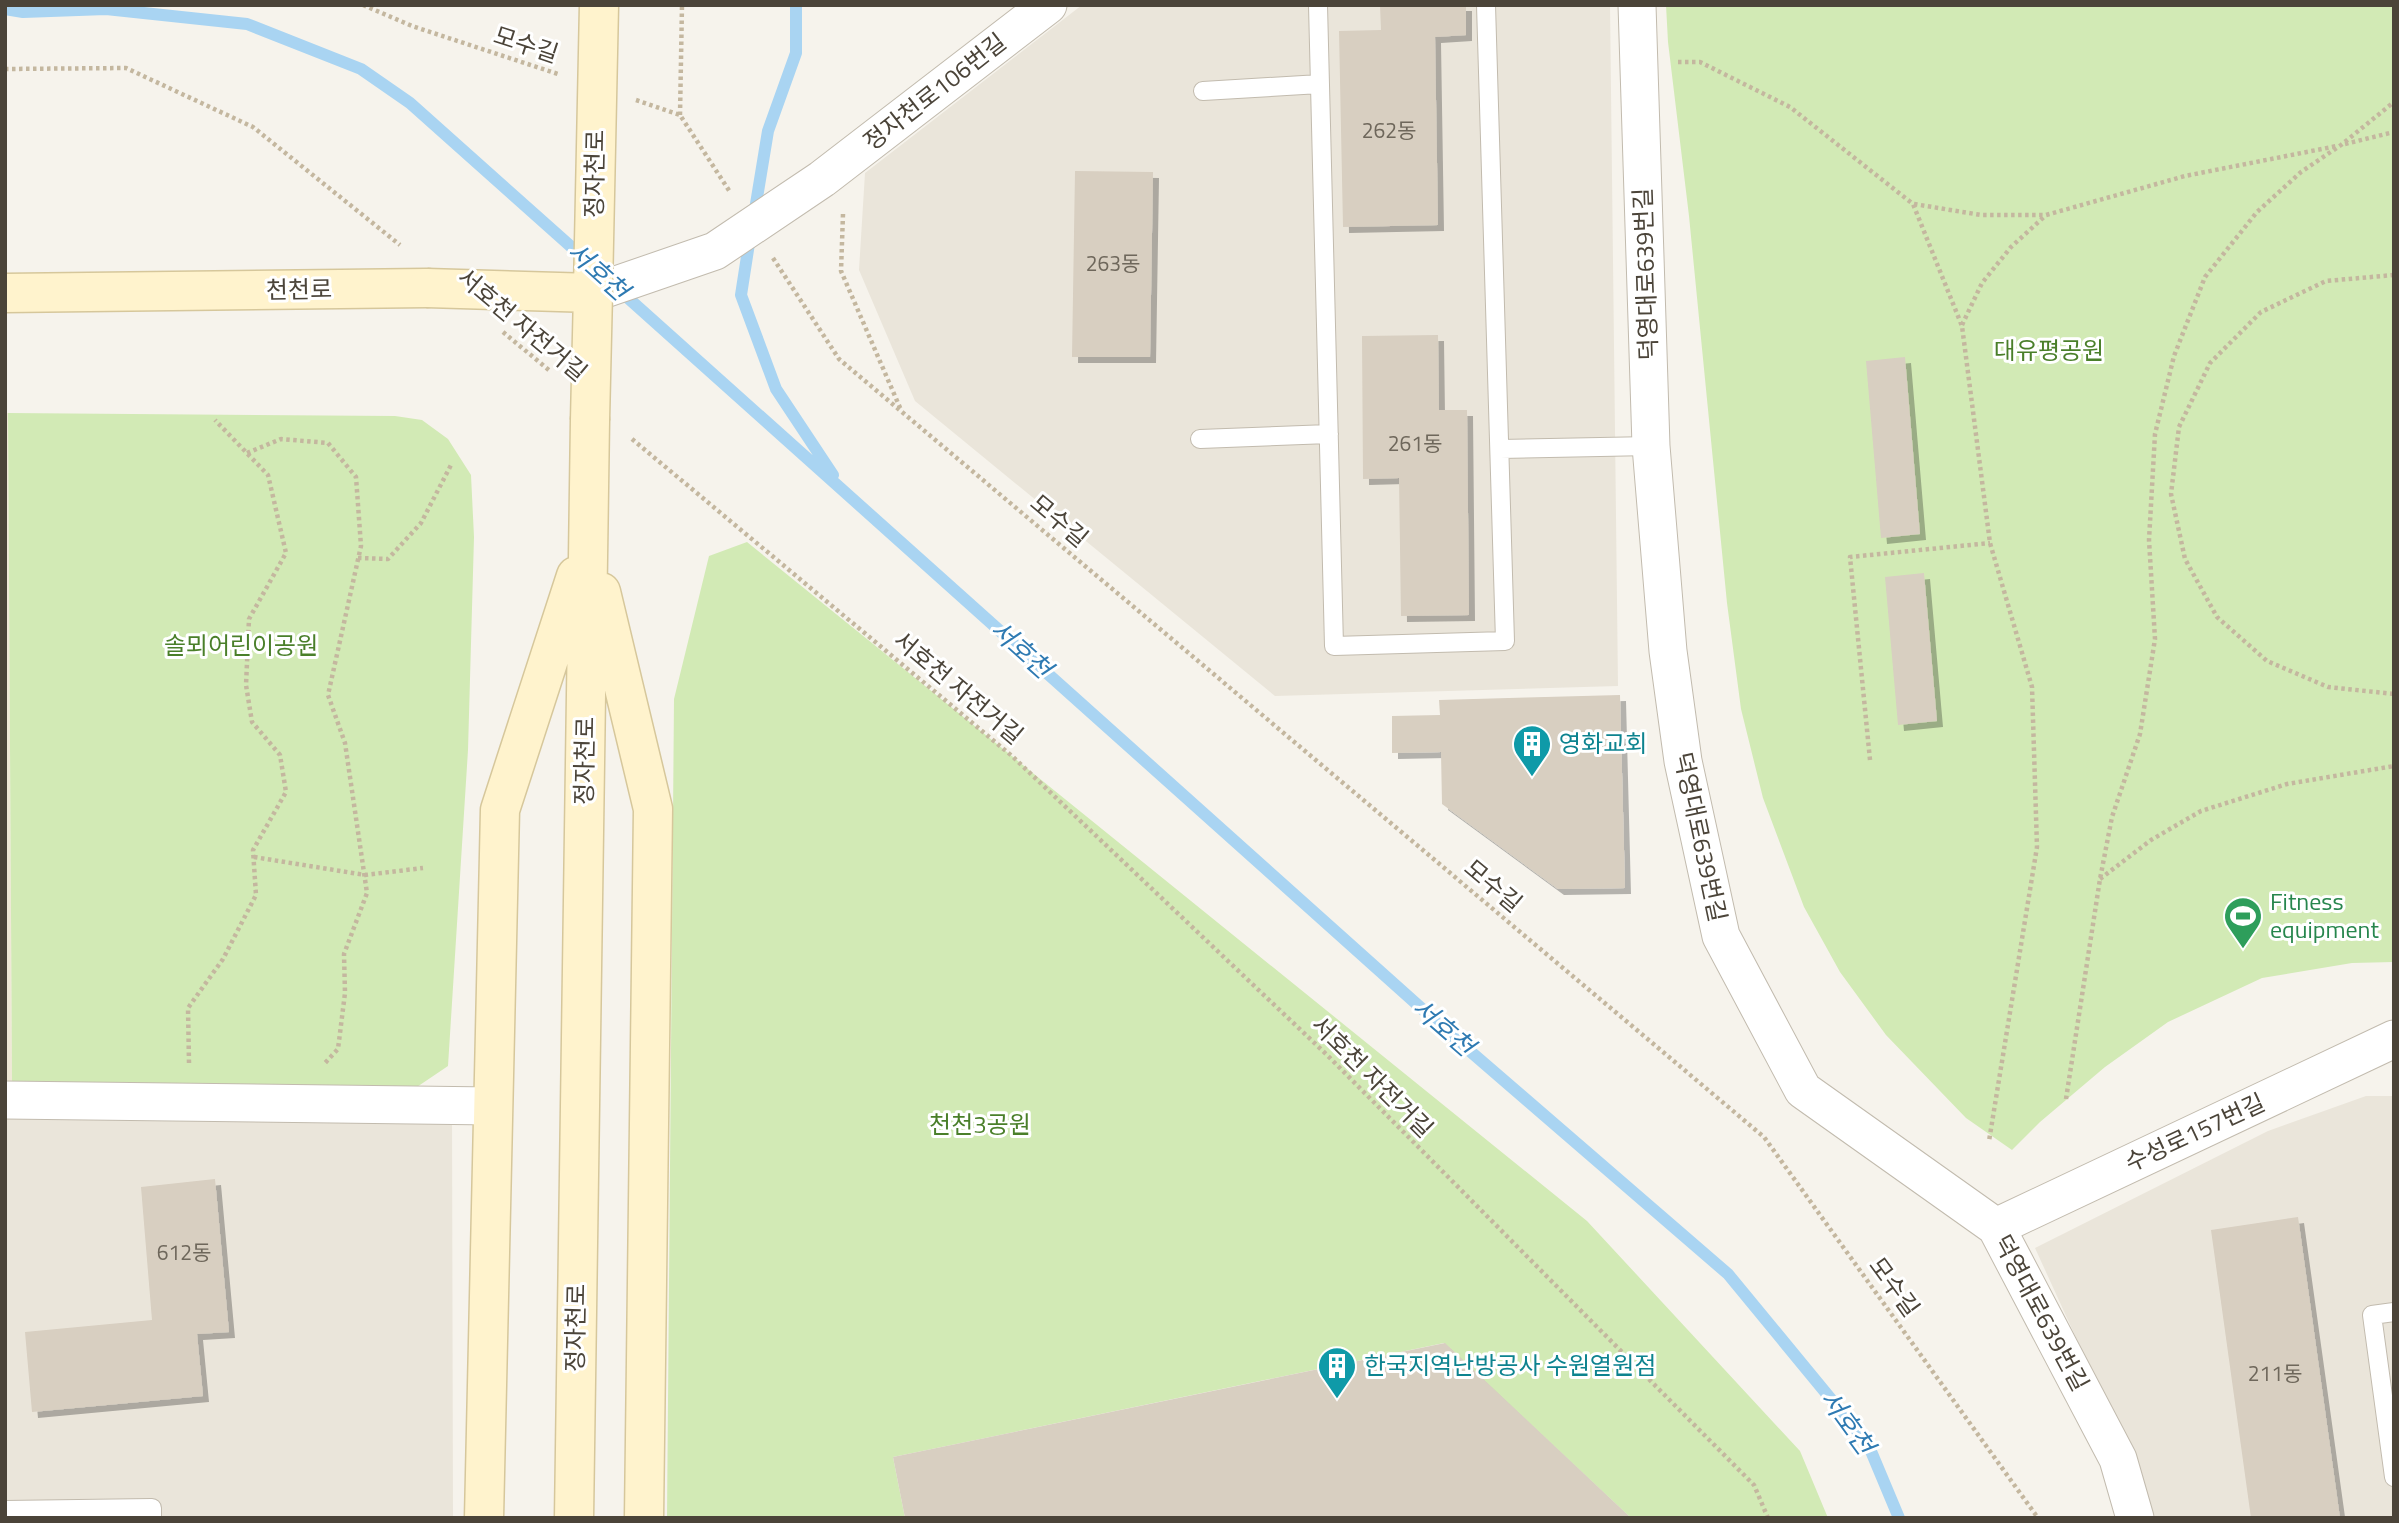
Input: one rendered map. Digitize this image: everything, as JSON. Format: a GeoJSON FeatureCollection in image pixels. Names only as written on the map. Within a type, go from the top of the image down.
{"type":"FeatureCollection","features":[{"type":"Feature","properties":{"kind":"street","name":"정자천로"},"geometry":{"type":"LineString","coordinates":[[573,1518],[599,5]]}},
{"type":"Feature","properties":{"kind":"street","name":"정자천로106번길"},"geometry":{"type":"LineString","coordinates":[[593,291],[716,251],[833,171],[1048,5]]}},
{"type":"Feature","properties":{"kind":"street","name":"덕영대로639번길"},"geometry":{"type":"LineString","coordinates":[[1637,5],[1651,446],[1668,651],[1683,761],[1721,936],[1803,1090],[1996,1227],[2118,1459],[2135,1518]]}},
{"type":"Feature","properties":{"kind":"street","name":"천천로"},"geometry":{"type":"LineString","coordinates":[[5,293],[427,288],[593,291]]}},
{"type":"Feature","properties":{"kind":"street"},"geometry":{"type":"LineString","coordinates":[[484,1518],[500,810],[588,537]]}},
{"type":"Feature","properties":{"kind":"street"},"geometry":{"type":"LineString","coordinates":[[588,537],[653,809],[644,1518]]}},
{"type":"Feature","properties":{"kind":"street","name":"수성로157번길"},"geometry":{"type":"LineString","coordinates":[[1996,1227],[2394,1039]]}},
{"type":"Feature","properties":{"kind":"street"},"geometry":{"type":"LineString","coordinates":[[5,1100],[493,1106]]}},
{"type":"Feature","properties":{"kind":"lane"},"geometry":{"type":"LineString","coordinates":[[1318,5],[1334,646],[1505,641],[1486,5]]}},
{"type":"Feature","properties":{"kind":"lane"},"geometry":{"type":"LineString","coordinates":[[1203,91],[1320,84]]}},
{"type":"Feature","properties":{"kind":"lane"},"geometry":{"type":"LineString","coordinates":[[1200,439],[1329,434]]}},
{"type":"Feature","properties":{"kind":"lane"},"geometry":{"type":"LineString","coordinates":[[1500,449],[1651,446]]}},
{"type":"Feature","properties":{"kind":"lane"},"geometry":{"type":"LineString","coordinates":[[2394,1312],[2372,1315],[2394,1477]]}},
{"type":"Feature","properties":{"kind":"lane"},"geometry":{"type":"LineString","coordinates":[[5,1510],[152,1508],[152,1518]]}},
{"type":"Feature","properties":{"kind":"path","name":"모수길"},"geometry":{"type":"LineString","coordinates":[[363,5],[412,26],[565,77]]}},
{"type":"Feature","properties":{"kind":"path"},"geometry":{"type":"LineString","coordinates":[[629,98],[680,115],[682,5]]}},
{"type":"Feature","properties":{"kind":"path"},"geometry":{"type":"LineString","coordinates":[[1639,62],[1700,62],[1790,107],[1913,204],[1982,215],[2046,215],[2185,176],[2394,132]]}},
{"type":"Feature","properties":{"kind":"path"},"geometry":{"type":"LineString","coordinates":[[5,69],[126,68],[253,127],[406,251]]}},
{"type":"Feature","properties":{"kind":"path"},"geometry":{"type":"LineString","coordinates":[[2066,1100],[2112,817],[2140,734],[2155,639],[2149,540],[2155,434],[2174,356],[2205,277],[2257,212],[2301,172],[2341,145],[2394,102]]}},
{"type":"Feature","properties":{"kind":"path"},"geometry":{"type":"LineString","coordinates":[[833,171],[841,271],[901,411]]}},
{"type":"Feature","properties":{"kind":"path"},"geometry":{"type":"LineString","coordinates":[[1913,204],[1962,326],[1990,543],[2032,687],[2037,847],[1989,1141]]}},
{"type":"Feature","properties":{"kind":"path"},"geometry":{"type":"LineString","coordinates":[[1962,326],[1982,283],[2011,247],[2046,215]]}},
{"type":"Feature","properties":{"kind":"path"},"geometry":{"type":"LineString","coordinates":[[2394,275],[2326,281],[2261,312],[2210,363],[2179,428],[2171,494],[2185,559],[2217,617],[2267,661],[2328,687],[2394,694]]}},
{"type":"Feature","properties":{"kind":"path","name":"서호천 자전거길"},"geometry":{"type":"LineString","coordinates":[[502,331],[555,375]]}},
{"type":"Feature","properties":{"kind":"path","name":"모수길"},"geometry":{"type":"LineString","coordinates":[[839,359],[1764,1137],[2038,1518]]}},
{"type":"Feature","properties":{"kind":"path"},"geometry":{"type":"LineString","coordinates":[[190,1074],[188,1008],[223,959],[256,895],[253,850],[286,792],[280,755],[252,722],[246,685],[249,619],[286,553],[268,475],[215,420]]}},
{"type":"Feature","properties":{"kind":"path","name":"서호천 자전거길"},"geometry":{"type":"LineString","coordinates":[[630,437],[1012,756],[1326,1054],[1754,1485],[1768,1518]]}},
{"type":"Feature","properties":{"kind":"path"},"geometry":{"type":"LineString","coordinates":[[247,453],[281,439],[328,443],[356,477],[361,547],[328,695],[345,743],[367,893],[344,954],[345,993],[338,1049],[320,1069]]}},
{"type":"Feature","properties":{"kind":"path"},"geometry":{"type":"LineString","coordinates":[[358,558],[388,559],[421,523],[450,465]]}},
{"type":"Feature","properties":{"kind":"path"},"geometry":{"type":"LineString","coordinates":[[1870,760],[1850,557],[1990,543]]}},
{"type":"Feature","properties":{"kind":"path"},"geometry":{"type":"LineString","coordinates":[[2100,880],[2151,840],[2201,811],[2287,784],[2394,766]]}},
{"type":"Feature","properties":{"kind":"path"},"geometry":{"type":"LineString","coordinates":[[254,857],[365,875],[423,868]]}},
{"type":"Feature","properties":{"kind":"shaded area"},"geometry":{"type":"Polygon","coordinates":[[[1082,5],[1610,5],[1618,686],[1275,696],[915,401],[859,270],[865,173],[1082,5]]]}},
{"type":"Feature","properties":{"kind":"shaded area"},"geometry":{"type":"Polygon","coordinates":[[[5,413],[8,413],[12,1082],[5,1082],[5,413]]]}},
{"type":"Feature","properties":{"kind":"shaded area"},"geometry":{"type":"Polygon","coordinates":[[[2366,1096],[2394,1096],[2394,1518],[2150,1518],[2126,1447],[2035,1248],[2268,1131],[2366,1096]]]}},
{"type":"Feature","properties":{"kind":"shaded area"},"geometry":{"type":"Polygon","coordinates":[[[452,1112],[453,1518],[5,1518],[5,1113],[452,1112]]]}},
{"type":"Feature","properties":{"kind":"green space","name":"대유평공원"},"geometry":{"type":"Polygon","coordinates":[[[1666,5],[2394,5],[2394,962],[2352,963],[2262,978],[2168,1022],[2105,1067],[2040,1122],[2012,1150],[1966,1118],[1886,1035],[1840,972],[1804,907],[1763,798],[1741,709],[1727,603],[1666,5]]]}},
{"type":"Feature","properties":{"kind":"green space","name":"솔뫼어린이공원"},"geometry":{"type":"Polygon","coordinates":[[[8,413],[395,416],[422,420],[448,439],[471,475],[474,537],[468,750],[448,1066],[408,1093],[12,1082],[8,413]]]}},
{"type":"Feature","properties":{"kind":"green space","name":"천천3공원"},"geometry":{"type":"Polygon","coordinates":[[[747,542],[1587,1221],[1800,1451],[1828,1518],[1631,1518],[1444,1343],[893,1457],[905,1518],[667,1518],[674,699],[709,556],[747,542]]]}},
{"type":"Feature","properties":{"kind":"building"},"geometry":{"type":"Polygon","coordinates":[[[1380,5],[1466,5],[1466,35],[1435,37],[1438,225],[1343,227],[1339,31],[1381,30],[1380,5]]]}},
{"type":"Feature","properties":{"kind":"building"},"geometry":{"type":"Polygon","coordinates":[[[1075,171],[1153,172],[1150,357],[1072,357],[1075,171]]]}},
{"type":"Feature","properties":{"kind":"building"},"geometry":{"type":"Polygon","coordinates":[[[1438,335],[1439,410],[1467,410],[1469,615],[1401,616],[1399,478],[1363,479],[1362,336],[1438,335]]]}},
{"type":"Feature","properties":{"kind":"building"},"geometry":{"type":"Polygon","coordinates":[[[1905,357],[1920,534],[1881,538],[1866,361],[1905,357]]]}},
{"type":"Feature","properties":{"kind":"building"},"geometry":{"type":"Polygon","coordinates":[[[1924,573],[1937,721],[1898,725],[1885,577],[1924,573]]]}},
{"type":"Feature","properties":{"kind":"building","name":"영화교회"},"geometry":{"type":"Polygon","coordinates":[[[1620,695],[1625,888],[1558,889],[1442,804],[1441,752],[1392,753],[1392,716],[1440,715],[1439,700],[1620,695]]]}},
{"type":"Feature","properties":{"kind":"building"},"geometry":{"type":"Polygon","coordinates":[[[215,1179],[229,1332],[197,1334],[203,1396],[32,1412],[25,1332],[152,1320],[141,1187],[215,1179]]]}},
{"type":"Feature","properties":{"kind":"building"},"geometry":{"type":"Polygon","coordinates":[[[2298,1217],[2340,1518],[2251,1518],[2211,1230],[2298,1217]]]}},
{"type":"Feature","properties":{"kind":"building","name":"한국지역난방공사 수원열원점"},"geometry":{"type":"Polygon","coordinates":[[[1445,1343],[1631,1518],[905,1518],[893,1457],[1445,1343]]]}},
{"type":"Feature","properties":{"kind":"waterway"},"geometry":{"type":"LineString","coordinates":[[754,216],[768,131],[796,53],[796,5]]}},
{"type":"Feature","properties":{"kind":"waterway","name":"서호천"},"geometry":{"type":"LineString","coordinates":[[5,9],[23,12],[106,9],[247,24],[361,69],[410,103],[586,260]]}},
{"type":"Feature","properties":{"kind":"waterway"},"geometry":{"type":"LineString","coordinates":[[750,237],[741,295],[776,389],[833,475]]}},
{"type":"Feature","properties":{"kind":"waterway","name":"서호천"},"geometry":{"type":"LineString","coordinates":[[618,289],[1449,1033],[1728,1274],[1868,1444],[1899,1518]]}},
{"type":"Feature","properties":{"kind":"place","name":"영화교회"},"geometry":{"type":"Point","coordinates":[1532,778]}},
{"type":"Feature","properties":{"kind":"place","name":"Fitness equipment"},"geometry":{"type":"Point","coordinates":[2243,950]}},
{"type":"Feature","properties":{"kind":"place","name":"한국지역난방공사 수원열원점"},"geometry":{"type":"Point","coordinates":[1337,1400]}}]}
